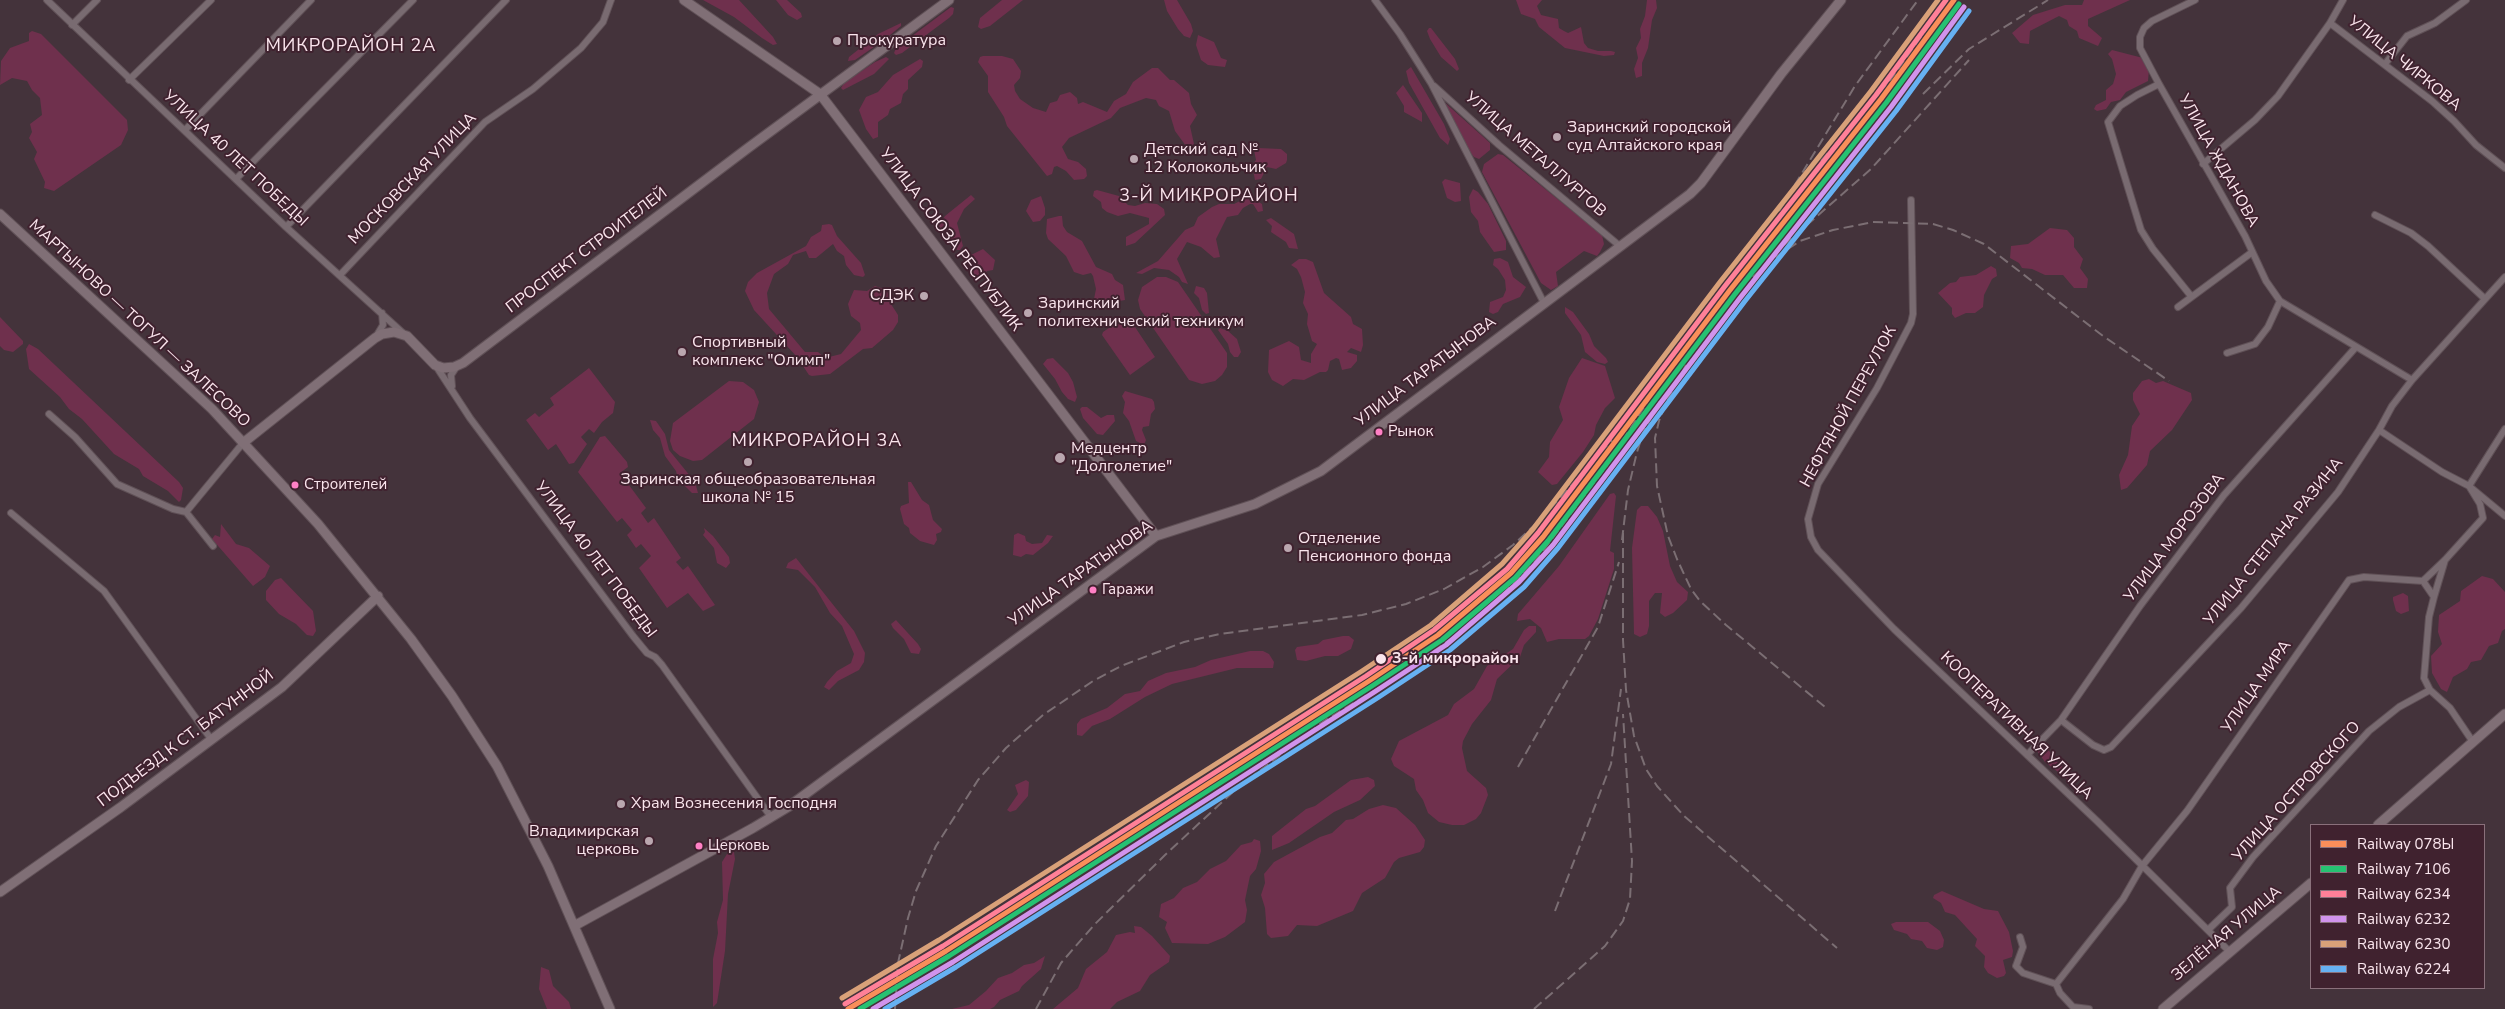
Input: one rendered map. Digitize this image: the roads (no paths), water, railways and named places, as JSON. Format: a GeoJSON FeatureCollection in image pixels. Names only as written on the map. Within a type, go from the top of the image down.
{"type":"FeatureCollection","features":[{"type":"Feature","properties":{"kind":"street","name":"УЛИЦА 40 ЛЕТ ПОБЕДЫ"},"geometry":{"type":"LineString","coordinates":[[47,0],[286,227],[407,336]]}},
{"type":"Feature","properties":{"kind":"street"},"geometry":{"type":"LineString","coordinates":[[72,25],[97,0]]}},
{"type":"Feature","properties":{"kind":"street"},"geometry":{"type":"LineString","coordinates":[[130,80],[211,0]]}},
{"type":"Feature","properties":{"kind":"street"},"geometry":{"type":"LineString","coordinates":[[184,130],[311,0]]}},
{"type":"Feature","properties":{"kind":"street"},"geometry":{"type":"LineString","coordinates":[[236,179],[413,0]]}},
{"type":"Feature","properties":{"kind":"street"},"geometry":{"type":"LineString","coordinates":[[286,227],[506,0]]}},
{"type":"Feature","properties":{"kind":"street","name":"МОСКОВСКАЯ УЛИЦА"},"geometry":{"type":"LineString","coordinates":[[340,275],[485,122],[533,89],[581,48],[602,22],[612,0]]}},
{"type":"Feature","properties":{"kind":"street","name":"УЛИЦА СОЮЗА РЕСПУБЛИК"},"geometry":{"type":"LineString","coordinates":[[684,0],[820,94],[1156,536]]}},
{"type":"Feature","properties":{"kind":"street","name":"ПРОСПЕКТ СТРОИТЕЛЕЙ"},"geometry":{"type":"LineString","coordinates":[[458,366],[820,94],[949,0]]}},
{"type":"Feature","properties":{"kind":"street","name":"УЛИЦА МЕТАЛЛУРГОВ"},"geometry":{"type":"LineString","coordinates":[[1375,0],[1432,83],[1544,303]]}},
{"type":"Feature","properties":{"kind":"street","name":"УЛИЦА ТАРАТЫНОВА"},"geometry":{"type":"LineString","coordinates":[[574,926],[771,817],[1156,536],[1255,504],[1321,471],[1672,208],[1701,183],[1781,74],[1842,0]]}},
{"type":"Feature","properties":{"kind":"street","name":"УЛИЦА ЖДАНОВА"},"geometry":{"type":"LineString","coordinates":[[2195,0],[2152,21],[2144,28],[2140,37],[2140,48],[2203,164],[2241,229],[2251,253],[2280,301],[2412,380]]}},
{"type":"Feature","properties":{"kind":"street"},"geometry":{"type":"LineString","coordinates":[[2203,164],[2255,120],[2278,96],[2330,23],[2343,0]]}},
{"type":"Feature","properties":{"kind":"street"},"geometry":{"type":"LineString","coordinates":[[2385,64],[2406,36],[2435,23],[2466,0]]}},
{"type":"Feature","properties":{"kind":"street","name":"УЛИЦА ЧИРКОВА"},"geometry":{"type":"LineString","coordinates":[[2330,23],[2432,101],[2476,145],[2505,168]]}},
{"type":"Feature","properties":{"kind":"street","name":"УЛИЦА МЕТАЛЛУРГОВ"},"geometry":{"type":"LineString","coordinates":[[1432,83],[1499,145],[1621,246]]}},
{"type":"Feature","properties":{"kind":"street","name":"УЛИЦА ЖДАНОВА"},"geometry":{"type":"LineString","coordinates":[[2159,84],[2120,106],[2108,122],[2141,230],[2153,249],[2191,296]]}},
{"type":"Feature","properties":{"kind":"street","name":"НЕФТЯНОЙ ПЕРЕУЛОК"},"geometry":{"type":"LineString","coordinates":[[1810,507],[1818,484],[1877,388],[1911,323],[1913,314],[1911,200]]}},
{"type":"Feature","properties":{"kind":"street","name":"МАРТЫНОВО — ТОГУЛ — ЗАЛЕСОВО"},"geometry":{"type":"LineString","coordinates":[[0,214],[212,409],[318,524],[378,596],[437,674],[497,766],[531,830],[610,1009]]}},
{"type":"Feature","properties":{"kind":"street"},"geometry":{"type":"LineString","coordinates":[[2375,215],[2411,233],[2428,246],[2484,298]]}},
{"type":"Feature","properties":{"kind":"street","name":"УЛИЦА ЖДАНОВА"},"geometry":{"type":"LineString","coordinates":[[2178,307],[2251,253]]}},
{"type":"Feature","properties":{"kind":"street","name":"УЛИЦА СТЕПАНА РАЗИНА"},"geometry":{"type":"LineString","coordinates":[[2061,720],[2093,745],[2101,749],[2111,747],[2241,608],[2338,492],[2379,430],[2392,406],[2412,380],[2484,298],[2505,277]]}},
{"type":"Feature","properties":{"kind":"street"},"geometry":{"type":"LineString","coordinates":[[2227,353],[2255,344],[2268,326],[2280,301]]}},
{"type":"Feature","properties":{"kind":"street"},"geometry":{"type":"LineString","coordinates":[[186,512],[243,443],[375,338],[382,327],[382,313]]}},
{"type":"Feature","properties":{"kind":"street"},"geometry":{"type":"LineString","coordinates":[[375,338],[394,332],[407,336],[435,365],[448,368],[458,366]]}},
{"type":"Feature","properties":{"kind":"street","name":"УЛИЦА МОРОЗОВА"},"geometry":{"type":"LineString","coordinates":[[2027,755],[2061,720],[2158,582],[2224,495],[2356,347]]}},
{"type":"Feature","properties":{"kind":"street","name":"УЛИЦА 40 ЛЕТ ПОБЕДЫ"},"geometry":{"type":"LineString","coordinates":[[435,365],[455,395],[633,636],[647,653],[655,657],[662,665],[771,817]]}},
{"type":"Feature","properties":{"kind":"street"},"geometry":{"type":"LineString","coordinates":[[455,395],[450,380],[458,366]]}},
{"type":"Feature","properties":{"kind":"street"},"geometry":{"type":"LineString","coordinates":[[48,414],[75,436],[117,484],[173,509],[186,512],[213,546]]}},
{"type":"Feature","properties":{"kind":"street"},"geometry":{"type":"LineString","coordinates":[[2469,486],[2505,429]]}},
{"type":"Feature","properties":{"kind":"street"},"geometry":{"type":"LineString","coordinates":[[2379,430],[2442,472],[2469,486],[2505,516]]}},
{"type":"Feature","properties":{"kind":"street"},"geometry":{"type":"LineString","coordinates":[[2469,486],[2480,504],[2484,518]]}},
{"type":"Feature","properties":{"kind":"street","name":"КООПЕРАТИВНАЯ УЛИЦА"},"geometry":{"type":"LineString","coordinates":[[1810,507],[1808,519],[1811,537],[1818,550],[1894,629],[2209,929],[2229,951]]}},
{"type":"Feature","properties":{"kind":"street"},"geometry":{"type":"LineString","coordinates":[[2434,597],[2423,581],[2445,560],[2489,511],[2497,509]]}},
{"type":"Feature","properties":{"kind":"street"},"geometry":{"type":"LineString","coordinates":[[11,513],[104,591],[211,738]]}},
{"type":"Feature","properties":{"kind":"street"},"geometry":{"type":"LineString","coordinates":[[2445,560],[2429,617],[2424,678],[2430,690],[2450,708],[2473,742]]}},
{"type":"Feature","properties":{"kind":"street","name":"УЛИЦА МИРА"},"geometry":{"type":"LineString","coordinates":[[2056,984],[2123,899],[2142,866],[2187,811],[2349,580],[2364,577],[2423,581]]}},
{"type":"Feature","properties":{"kind":"street","name":"ПОДЪЕЗД К СТ. БАТУННОЙ"},"geometry":{"type":"LineString","coordinates":[[0,892],[121,807],[211,738],[282,687],[378,596]]}},
{"type":"Feature","properties":{"kind":"street","name":"УЛИЦА ОСТРОВСКОГО"},"geometry":{"type":"LineString","coordinates":[[2209,929],[2232,907],[2230,888],[2253,857],[2369,732],[2399,708],[2430,690]]}},
{"type":"Feature","properties":{"kind":"street"},"geometry":{"type":"LineString","coordinates":[[2379,824],[2505,714]]}},
{"type":"Feature","properties":{"kind":"street","name":"ЗЕЛЁНАЯ УЛИЦА"},"geometry":{"type":"LineString","coordinates":[[2163,1009],[2310,884]]}},
{"type":"Feature","properties":{"kind":"street"},"geometry":{"type":"LineString","coordinates":[[2020,937],[2024,947],[2016,966],[2023,973],[2056,984],[2060,993],[2073,1007],[2089,1009]]}},
{"type":"Feature","properties":{"kind":"railway"},"geometry":{"type":"LineString","coordinates":[[1779,211],[1855,86],[1918,0]]}},
{"type":"Feature","properties":{"kind":"railway"},"geometry":{"type":"LineString","coordinates":[[1821,161],[1891,79],[1947,0]]}},
{"type":"Feature","properties":{"kind":"railway"},"geometry":{"type":"LineString","coordinates":[[1923,94],[1969,49],[2048,0]]}},
{"type":"Feature","properties":{"kind":"railway"},"geometry":{"type":"LineString","coordinates":[[1784,245],[1871,169],[1969,60]]}},
{"type":"Feature","properties":{"kind":"railway"},"geometry":{"type":"LineString","coordinates":[[1753,277],[1770,261],[1800,241],[1833,230],[1873,222],[1933,224],[1953,230],[1984,244],[2103,336],[2169,381]]}},
{"type":"Feature","properties":{"kind":"railway"},"geometry":{"type":"LineString","coordinates":[[1686,365],[1667,401],[1655,438],[1657,486],[1668,536],[1677,559],[1691,589],[1700,601],[1825,707]]}},
{"type":"Feature","properties":{"kind":"railway"},"geometry":{"type":"LineString","coordinates":[[1036,1009],[1061,963],[1095,924],[1235,790],[1324,721],[1405,672],[1477,620],[1533,564],[1608,464],[1651,396]]}},
{"type":"Feature","properties":{"kind":"railway"},"geometry":{"type":"LineString","coordinates":[[1622,540],[1628,490],[1637,452],[1643,433],[1662,397]]}},
{"type":"Feature","properties":{"kind":"railway"},"geometry":{"type":"LineString","coordinates":[[895,1009],[898,963],[908,918],[916,891],[936,846],[978,780],[1006,748],[1043,715],[1093,681],[1121,666],[1184,642],[1220,634],[1362,615],[1406,604],[1444,589],[1483,567],[1513,545],[1541,519],[1612,440]]}},
{"type":"Feature","properties":{"kind":"railway"},"geometry":{"type":"LineString","coordinates":[[1623,533],[1623,640],[1626,690],[1634,736],[1646,769],[1657,786],[1684,816],[1837,948]]}},
{"type":"Feature","properties":{"kind":"railway"},"geometry":{"type":"LineString","coordinates":[[1518,767],[1598,627],[1619,562]]}},
{"type":"Feature","properties":{"kind":"railway"},"geometry":{"type":"LineString","coordinates":[[1555,911],[1611,764],[1621,689]]}},
{"type":"Feature","properties":{"kind":"railway"},"geometry":{"type":"LineString","coordinates":[[1534,1009],[1605,946],[1623,921],[1630,899],[1632,861],[1623,714]]}},
{"type":"Feature","properties":{"kind":"rail line","name":"6230"},"geometry":{"type":"LineString","coordinates":[[842,998],[939,940],[1362,671],[1431,625],[1502,564],[1533,529],[1720,282],[1871,91],[1938,0]]}},
{"type":"Feature","properties":{"kind":"rail line","name":"6234"},"geometry":{"type":"LineString","coordinates":[[845,1004],[943,946],[1366,676],[1434,630],[1507,569],[1538,533],[1725,286],[1876,95],[1946,0]]}},
{"type":"Feature","properties":{"kind":"rail line","name":"078Ы"},"geometry":{"type":"LineString","coordinates":[[848,1009],[946,951],[1369,681],[1438,635],[1511,573],[1543,537],[1730,290],[1881,99],[1954,0]]}},
{"type":"Feature","properties":{"kind":"rail line","name":"7106"},"geometry":{"type":"LineString","coordinates":[[860,1009],[949,956],[1442,640],[1515,578],[1548,541],[1735,294],[1886,103],[1959,4]]}},
{"type":"Feature","properties":{"kind":"rail line","name":"6232"},"geometry":{"type":"LineString","coordinates":[[873,1009],[953,962],[1446,645],[1519,582],[1553,545],[1740,298],[1891,107],[1964,7]]}},
{"type":"Feature","properties":{"kind":"rail line","name":"6224"},"geometry":{"type":"LineString","coordinates":[[885,1009],[956,967],[1379,697],[1450,650],[1524,587],[1558,548],[1745,301],[1896,111],[1969,11]]}},
{"type":"Feature","properties":{"kind":"place","name":"Прокуратура"},"geometry":{"type":"Point","coordinates":[837,41]}},
{"type":"Feature","properties":{"kind":"place","name":"Заринский городской суд Алтайского края"},"geometry":{"type":"Point","coordinates":[1557,137]}},
{"type":"Feature","properties":{"kind":"place","name":"Детский сад № 12 Колокольчик"},"geometry":{"type":"Point","coordinates":[1134,159]}},
{"type":"Feature","properties":{"kind":"place","name":"СДЭК"},"geometry":{"type":"Point","coordinates":[924,296]}},
{"type":"Feature","properties":{"kind":"place","name":"Заринский политехнический техникум"},"geometry":{"type":"Point","coordinates":[1028,313]}},
{"type":"Feature","properties":{"kind":"place","name":"Спортивный комплекс \"Олимп\""},"geometry":{"type":"Point","coordinates":[682,352]}},
{"type":"Feature","properties":{"kind":"place","name":"Рынок"},"geometry":{"type":"Point","coordinates":[1379,432]}},
{"type":"Feature","properties":{"kind":"place","name":"Медцентр \"Долголетие\""},"geometry":{"type":"Point","coordinates":[1060,458]}},
{"type":"Feature","properties":{"kind":"place","name":"Заринская общеобразовательная школа № 15"},"geometry":{"type":"Point","coordinates":[748,462]}},
{"type":"Feature","properties":{"kind":"place","name":"Строителей"},"geometry":{"type":"Point","coordinates":[295,485]}},
{"type":"Feature","properties":{"kind":"place","name":"Отделение Пенсионного фонда"},"geometry":{"type":"Point","coordinates":[1288,548]}},
{"type":"Feature","properties":{"kind":"place","name":"Гаражи"},"geometry":{"type":"Point","coordinates":[1093,590]}},
{"type":"Feature","properties":{"kind":"place","name":"3-й микрорайон"},"geometry":{"type":"Point","coordinates":[1381,659]}},
{"type":"Feature","properties":{"kind":"place","name":"Храм Вознесения Господня"},"geometry":{"type":"Point","coordinates":[621,804]}},
{"type":"Feature","properties":{"kind":"place","name":"Владимирская церковь"},"geometry":{"type":"Point","coordinates":[649,841]}},
{"type":"Feature","properties":{"kind":"place","name":"Церковь"},"geometry":{"type":"Point","coordinates":[699,846]}},
{"type":"Feature","properties":{"kind":"district","name":"МИКРОРАЙОН 2А"},"geometry":{"type":"Point","coordinates":[351,47]}},
{"type":"Feature","properties":{"kind":"district","name":"3-Й МИКРОРАЙОН"},"geometry":{"type":"Point","coordinates":[1209,197]}},
{"type":"Feature","properties":{"kind":"district","name":"МИКРОРАЙОН 3А"},"geometry":{"type":"Point","coordinates":[817,442]}}]}
